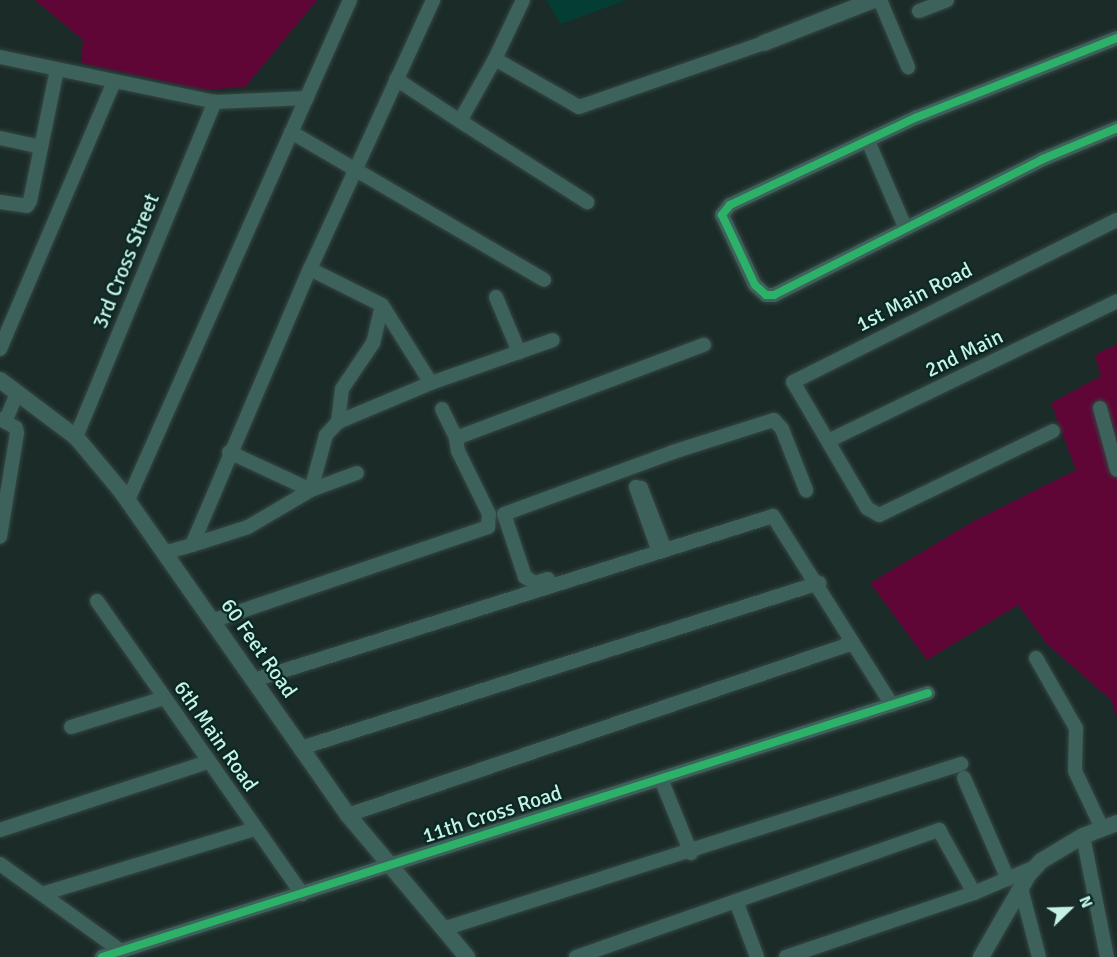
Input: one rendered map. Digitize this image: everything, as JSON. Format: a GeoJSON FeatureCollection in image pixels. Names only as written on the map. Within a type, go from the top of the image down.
{"type":"FeatureCollection","features":[{"type":"Feature","properties":{"kind":"street"},"geometry":{"type":"LineString","coordinates":[[128,500],[350,0]]}},
{"type":"Feature","properties":{"kind":"street"},"geometry":{"type":"LineString","coordinates":[[192,545],[229,452],[433,0]]}},
{"type":"Feature","properties":{"kind":"street"},"geometry":{"type":"LineString","coordinates":[[460,121],[495,59],[523,0]]}},
{"type":"Feature","properties":{"kind":"street"},"geometry":{"type":"LineString","coordinates":[[495,59],[579,107],[764,43],[874,0]]}},
{"type":"Feature","properties":{"kind":"street"},"geometry":{"type":"LineString","coordinates":[[880,0],[908,67]]}},
{"type":"Feature","properties":{"kind":"street"},"geometry":{"type":"LineString","coordinates":[[919,11],[947,0]]}},
{"type":"Feature","properties":{"kind":"street"},"geometry":{"type":"LineString","coordinates":[[1117,38],[961,98],[730,205],[722,215],[756,285],[766,295],[774,295],[1043,159],[1117,128]]}},
{"type":"Feature","properties":{"kind":"street"},"geometry":{"type":"LineString","coordinates":[[0,57],[215,102],[307,98]]}},
{"type":"Feature","properties":{"kind":"street"},"geometry":{"type":"LineString","coordinates":[[0,202],[27,206],[57,69]]}},
{"type":"Feature","properties":{"kind":"street"},"geometry":{"type":"LineString","coordinates":[[396,79],[587,202]]}},
{"type":"Feature","properties":{"kind":"street"},"geometry":{"type":"LineString","coordinates":[[0,349],[114,82]]}},
{"type":"Feature","properties":{"kind":"street","name":"3rd Cross Street"},"geometry":{"type":"LineString","coordinates":[[76,436],[215,102]]}},
{"type":"Feature","properties":{"kind":"street"},"geometry":{"type":"LineString","coordinates":[[291,132],[356,173],[544,280]]}},
{"type":"Feature","properties":{"kind":"street"},"geometry":{"type":"LineString","coordinates":[[0,138],[41,147]]}},
{"type":"Feature","properties":{"kind":"street"},"geometry":{"type":"LineString","coordinates":[[868,141],[905,227]]}},
{"type":"Feature","properties":{"kind":"street","name":"1st Main Road"},"geometry":{"type":"LineString","coordinates":[[828,441],[793,382],[1117,220]]}},
{"type":"Feature","properties":{"kind":"street"},"geometry":{"type":"LineString","coordinates":[[310,269],[382,305],[431,383]]}},
{"type":"Feature","properties":{"kind":"street"},"geometry":{"type":"LineString","coordinates":[[496,297],[519,352]]}},
{"type":"Feature","properties":{"kind":"street","name":"2nd Main"},"geometry":{"type":"LineString","coordinates":[[828,441],[1117,301]]}},
{"type":"Feature","properties":{"kind":"street"},"geometry":{"type":"LineString","coordinates":[[338,422],[342,389],[373,343],[382,305]]}},
{"type":"Feature","properties":{"kind":"street"},"geometry":{"type":"LineString","coordinates":[[311,490],[326,435],[338,422],[431,383],[553,340]]}},
{"type":"Feature","properties":{"kind":"street"},"geometry":{"type":"LineString","coordinates":[[456,438],[704,345]]}},
{"type":"Feature","properties":{"kind":"street","name":"60 Feet Road"},"geometry":{"type":"LineString","coordinates":[[0,380],[76,436],[128,500],[348,815],[467,957]]}},
{"type":"Feature","properties":{"kind":"street"},"geometry":{"type":"LineString","coordinates":[[0,537],[17,433],[3,419],[17,393]]}},
{"type":"Feature","properties":{"kind":"street"},"geometry":{"type":"LineString","coordinates":[[1100,408],[1117,470]]}},
{"type":"Feature","properties":{"kind":"street"},"geometry":{"type":"LineString","coordinates":[[212,621],[488,527],[489,514],[458,451],[456,438],[442,409]]}},
{"type":"Feature","properties":{"kind":"street"},"geometry":{"type":"LineString","coordinates":[[806,490],[782,429],[774,420],[626,469],[504,514],[525,577],[535,583],[659,545],[773,516],[819,583],[892,705]]}},
{"type":"Feature","properties":{"kind":"street"},"geometry":{"type":"LineString","coordinates":[[828,441],[867,508],[879,515],[1053,431]]}},
{"type":"Feature","properties":{"kind":"street"},"geometry":{"type":"LineString","coordinates":[[229,452],[311,490]]}},
{"type":"Feature","properties":{"kind":"street"},"geometry":{"type":"LineString","coordinates":[[626,469],[659,545]]}},
{"type":"Feature","properties":{"kind":"street"},"geometry":{"type":"LineString","coordinates":[[164,553],[248,527],[311,490],[357,473]]}},
{"type":"Feature","properties":{"kind":"street"},"geometry":{"type":"LineString","coordinates":[[254,680],[659,545]]}},
{"type":"Feature","properties":{"kind":"street"},"geometry":{"type":"LineString","coordinates":[[301,748],[819,583]]}},
{"type":"Feature","properties":{"kind":"street","name":"6th Main Road"},"geometry":{"type":"LineString","coordinates":[[97,601],[302,894]]}},
{"type":"Feature","properties":{"kind":"street"},"geometry":{"type":"LineString","coordinates":[[348,815],[853,643]]}},
{"type":"Feature","properties":{"kind":"street"},"geometry":{"type":"LineString","coordinates":[[786,957],[974,893],[1015,883],[1056,850],[1110,825],[1074,771],[1076,728],[1036,658]]}},
{"type":"Feature","properties":{"kind":"street","name":"11th Cross Road"},"geometry":{"type":"LineString","coordinates":[[102,957],[928,693]]}},
{"type":"Feature","properties":{"kind":"street"},"geometry":{"type":"LineString","coordinates":[[71,727],[164,698]]}},
{"type":"Feature","properties":{"kind":"street"},"geometry":{"type":"LineString","coordinates":[[0,830],[208,762]]}},
{"type":"Feature","properties":{"kind":"street"},"geometry":{"type":"LineString","coordinates":[[443,929],[691,853],[961,764]]}},
{"type":"Feature","properties":{"kind":"street"},"geometry":{"type":"LineString","coordinates":[[964,778],[1015,883],[1039,957]]}},
{"type":"Feature","properties":{"kind":"street"},"geometry":{"type":"LineString","coordinates":[[661,779],[691,853]]}},
{"type":"Feature","properties":{"kind":"street"},"geometry":{"type":"LineString","coordinates":[[42,894],[255,829]]}},
{"type":"Feature","properties":{"kind":"street"},"geometry":{"type":"LineString","coordinates":[[576,957],[939,830],[974,893]]}},
{"type":"Feature","properties":{"kind":"street"},"geometry":{"type":"LineString","coordinates":[[1083,836],[1107,957]]}},
{"type":"Feature","properties":{"kind":"street"},"geometry":{"type":"LineString","coordinates":[[0,864],[121,951]]}},
{"type":"Feature","properties":{"kind":"street"},"geometry":{"type":"LineString","coordinates":[[981,957],[1015,883]]}},
{"type":"Feature","properties":{"kind":"street"},"geometry":{"type":"LineString","coordinates":[[736,901],[757,957]]}},
{"type":"Feature","properties":{"kind":"shaded area"},"geometry":{"type":"Polygon","coordinates":[[[35,0],[317,0],[245,87],[205,90],[81,63],[83,40],[35,0]]]}},
{"type":"Feature","properties":{"kind":"shaded area"},"geometry":{"type":"Polygon","coordinates":[[[546,0],[627,0],[561,24],[546,0]]]}},
{"type":"Feature","properties":{"kind":"shaded area"},"geometry":{"type":"Polygon","coordinates":[[[1117,344],[1117,718],[1111,700],[1047,644],[1018,605],[927,660],[870,583],[974,521],[1076,470],[1051,403],[1101,376],[1095,355],[1117,344]]]}},
{"type":"Feature","properties":{"kind":"cycle path"},"geometry":{"type":"LineString","coordinates":[[1117,38],[917,117],[730,205],[722,215],[755,285],[766,295],[774,295],[1043,159],[1117,128]]}},
{"type":"Feature","properties":{"kind":"cycle path"},"geometry":{"type":"LineString","coordinates":[[102,957],[928,693]]}}]}
